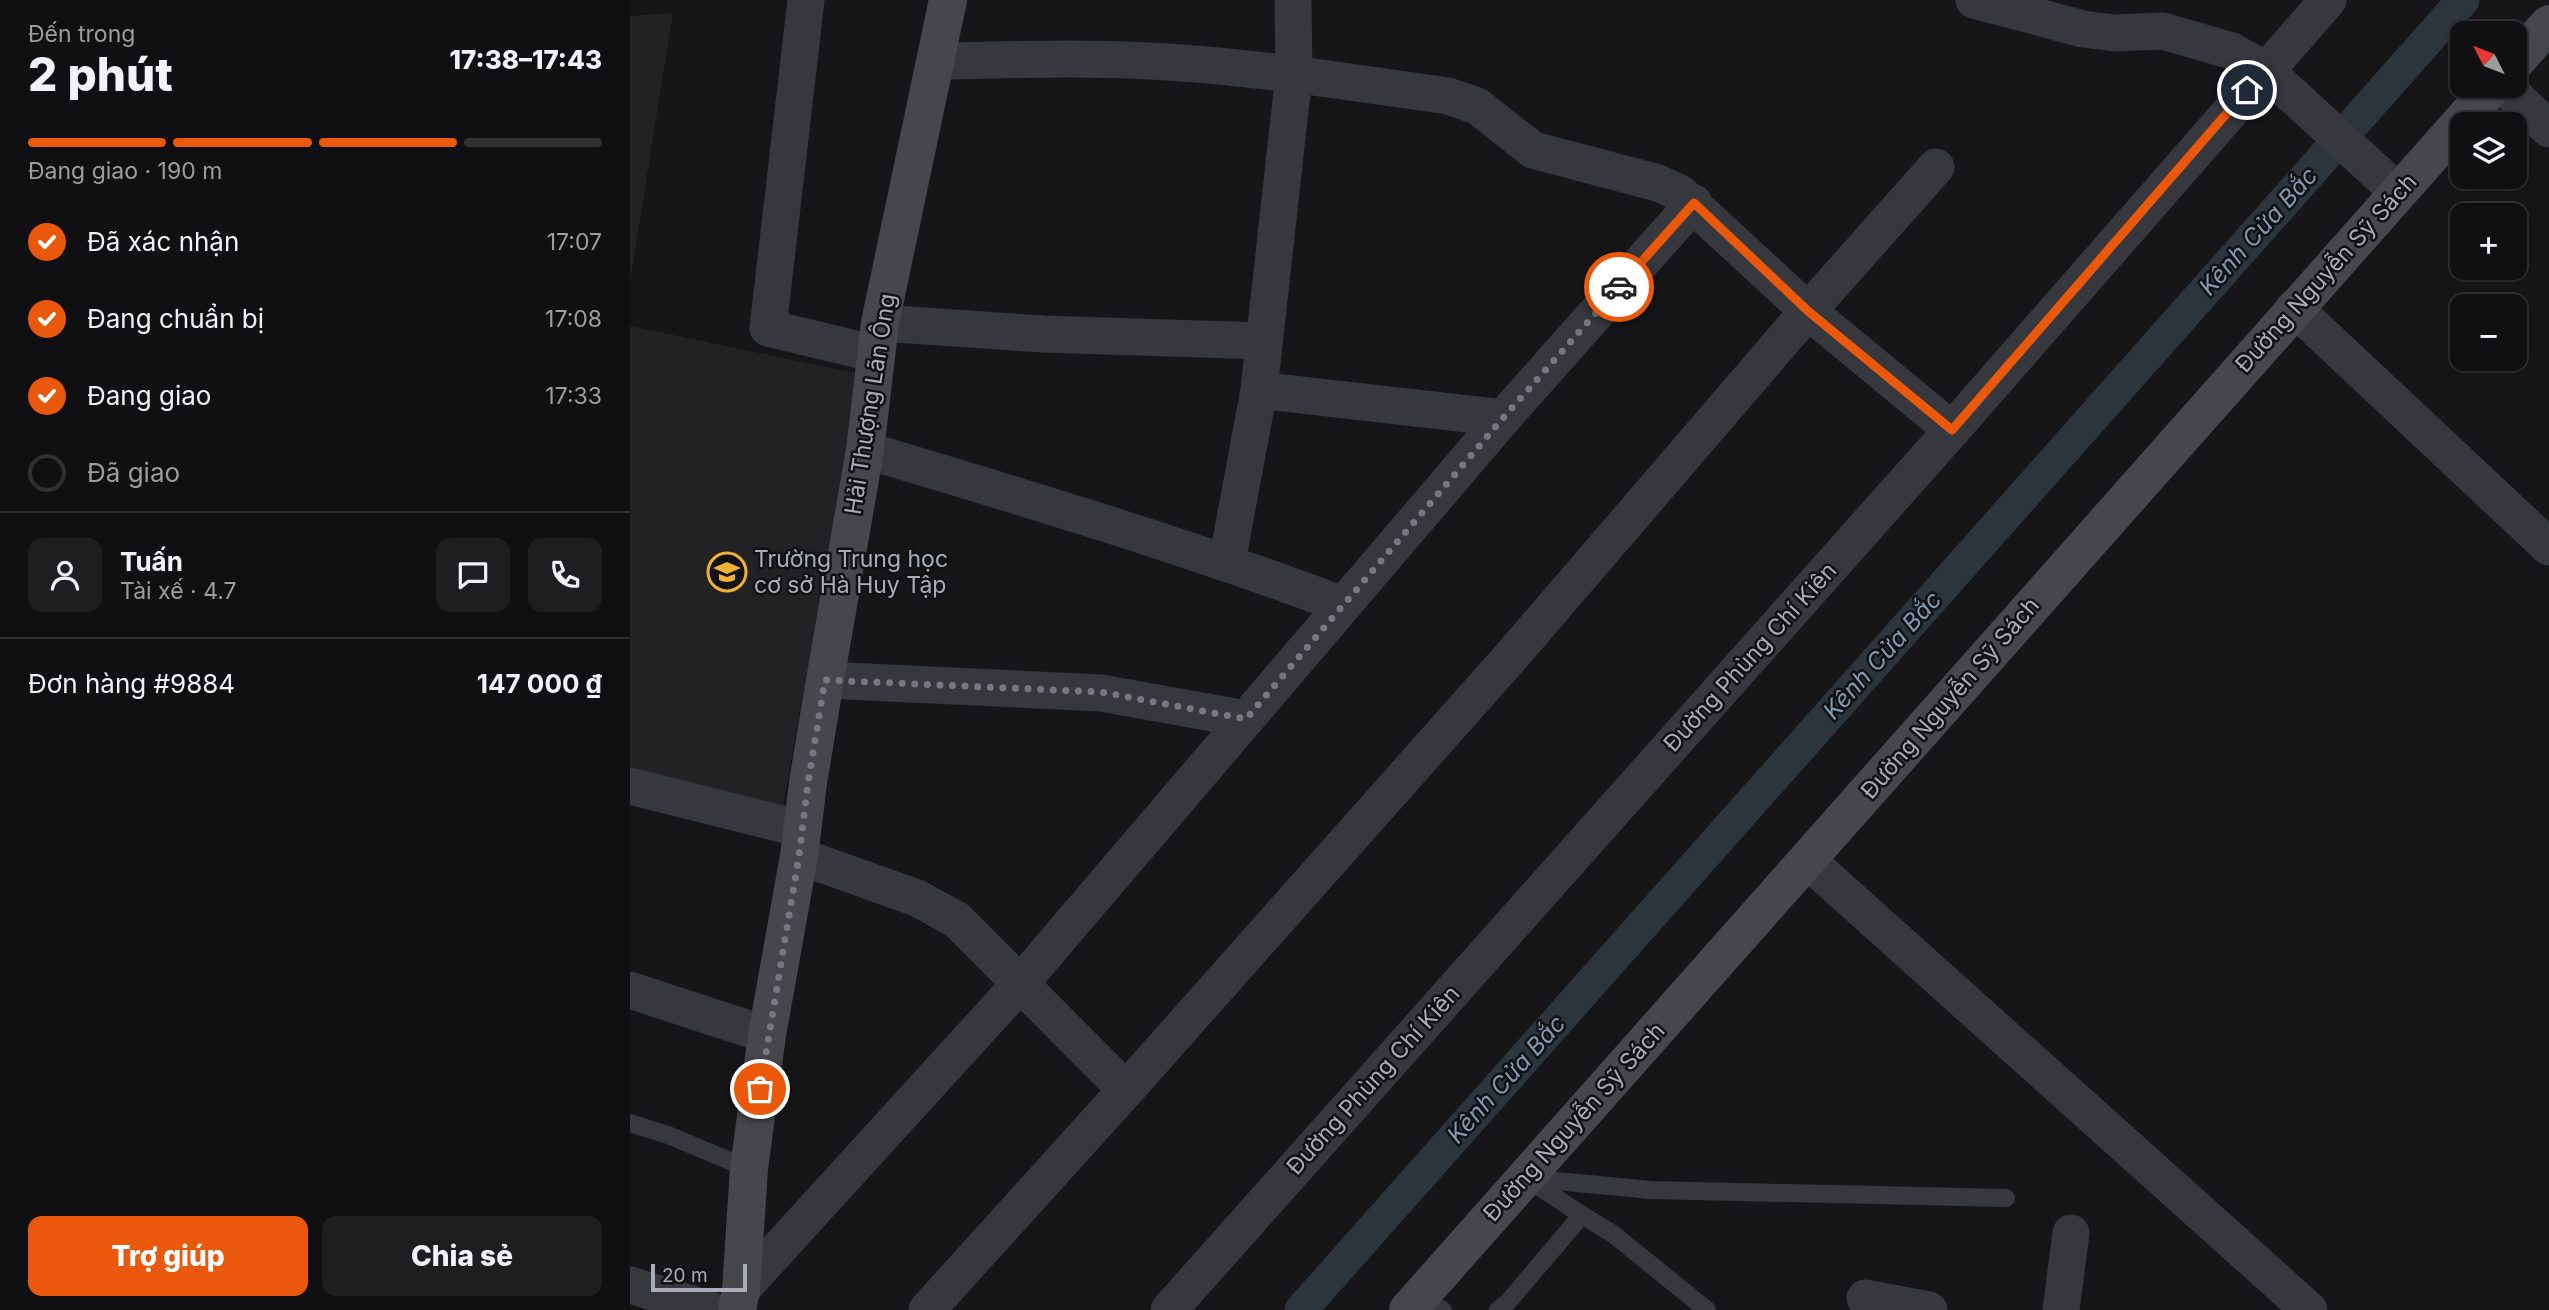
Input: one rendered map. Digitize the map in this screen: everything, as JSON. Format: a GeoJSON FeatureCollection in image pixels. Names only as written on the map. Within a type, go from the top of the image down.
{"type":"FeatureCollection","features":[{"type":"Feature","properties":{"kind":"main road","name":"Hải Thượng Lãn Ông"},"geometry":{"type":"LineString","coordinates":[[730,1303],[768,1035],[865,450],[878,339],[948,0]]}},
{"type":"Feature","properties":{"kind":"main road"},"geometry":{"type":"LineString","coordinates":[[2527,49],[2549,24]]}},
{"type":"Feature","properties":{"kind":"main road","name":"Đường Nguyễn Sỹ Sách"},"geometry":{"type":"LineString","coordinates":[[1423,1306],[1525,1178],[2482,98]]}},
{"type":"Feature","properties":{"kind":"street"},"geometry":{"type":"LineString","coordinates":[[806,0],[768,328],[878,339],[1042,334],[1264,341]]}},
{"type":"Feature","properties":{"kind":"street"},"geometry":{"type":"LineString","coordinates":[[1227,562],[1259,390],[1294,74],[1293,0]]}},
{"type":"Feature","properties":{"kind":"street"},"geometry":{"type":"LineString","coordinates":[[1974,0],[2082,29],[2114,33],[2160,15],[2265,70],[2398,192]]}},
{"type":"Feature","properties":{"kind":"street","name":"Đường Phùng Chí Kiên"},"geometry":{"type":"LineString","coordinates":[[1168,1310],[1952,430],[2328,0]]}},
{"type":"Feature","properties":{"kind":"street"},"geometry":{"type":"LineString","coordinates":[[936,61],[1115,60],[1294,74],[1462,100],[1490,115],[1533,150],[1658,183],[1680,193],[1694,203],[1808,311],[1952,430]]}},
{"type":"Feature","properties":{"kind":"street"},"geometry":{"type":"LineString","coordinates":[[2517,98],[2549,129]]}},
{"type":"Feature","properties":{"kind":"street"},"geometry":{"type":"LineString","coordinates":[[927,1310],[1516,652],[1808,311],[1936,167]]}},
{"type":"Feature","properties":{"kind":"street"},"geometry":{"type":"LineString","coordinates":[[630,1285],[730,1303],[1019,985],[1503,418],[1694,203]]}},
{"type":"Feature","properties":{"kind":"street"},"geometry":{"type":"LineString","coordinates":[[2294,308],[2549,547]]}},
{"type":"Feature","properties":{"kind":"street"},"geometry":{"type":"LineString","coordinates":[[1259,390],[1503,418]]}},
{"type":"Feature","properties":{"kind":"street"},"geometry":{"type":"LineString","coordinates":[[865,450],[1093,518],[1227,562],[1343,605]]}},
{"type":"Feature","properties":{"kind":"street"},"geometry":{"type":"LineString","coordinates":[[825,680],[1101,692],[1246,719]]}},
{"type":"Feature","properties":{"kind":"street"},"geometry":{"type":"LineString","coordinates":[[630,786],[801,842],[957,920],[1126,1090]]}},
{"type":"Feature","properties":{"kind":"street"},"geometry":{"type":"LineString","coordinates":[[1807,860],[2309,1310]]}},
{"type":"Feature","properties":{"kind":"street"},"geometry":{"type":"LineString","coordinates":[[630,990],[768,1035]]}},
{"type":"Feature","properties":{"kind":"street"},"geometry":{"type":"LineString","coordinates":[[2061,1310],[2071,1233]]}},
{"type":"Feature","properties":{"kind":"street"},"geometry":{"type":"LineString","coordinates":[[1865,1298],[1929,1310]]}},
{"type":"Feature","properties":{"kind":"lane"},"geometry":{"type":"LineString","coordinates":[[630,1124],[668,1135],[749,1169]]}},
{"type":"Feature","properties":{"kind":"lane"},"geometry":{"type":"LineString","coordinates":[[1525,1178],[1651,1190],[2006,1198]]}},
{"type":"Feature","properties":{"kind":"lane"},"geometry":{"type":"LineString","coordinates":[[1525,1178],[1613,1234],[1707,1310]]}},
{"type":"Feature","properties":{"kind":"lane"},"geometry":{"type":"LineString","coordinates":[[1498,1310],[1508,1302],[1582,1214]]}},
{"type":"Feature","properties":{"kind":"shaded area"},"geometry":{"type":"Polygon","coordinates":[[[673,13],[630,282],[630,16],[673,13]]]}},
{"type":"Feature","properties":{"kind":"shaded area","name":"Trường Trung học cơ sở Hà Huy Tập"},"geometry":{"type":"Polygon","coordinates":[[[630,326],[860,374],[783,807],[630,770],[630,326]]]}},
{"type":"Feature","properties":{"kind":"waterway","name":"Kênh Cửa Bắc"},"geometry":{"type":"LineString","coordinates":[[1301,1310],[2463,0]]}},
{"type":"Feature","properties":{"kind":"way so far"},"geometry":{"type":"LineString","coordinates":[[760,1089],[825,680],[1101,692],[1246,719],[1503,418],[1619,287]]}},
{"type":"Feature","properties":{"kind":"place","name":"Trường Trung học cơ sở Hà Huy Tập"},"geometry":{"type":"Point","coordinates":[727,572]}},
{"type":"Feature","properties":{"kind":"route"},"geometry":{"type":"LineString","coordinates":[[1619,287],[1694,203],[1808,311],[1952,430],[2247,90]]}}]}
